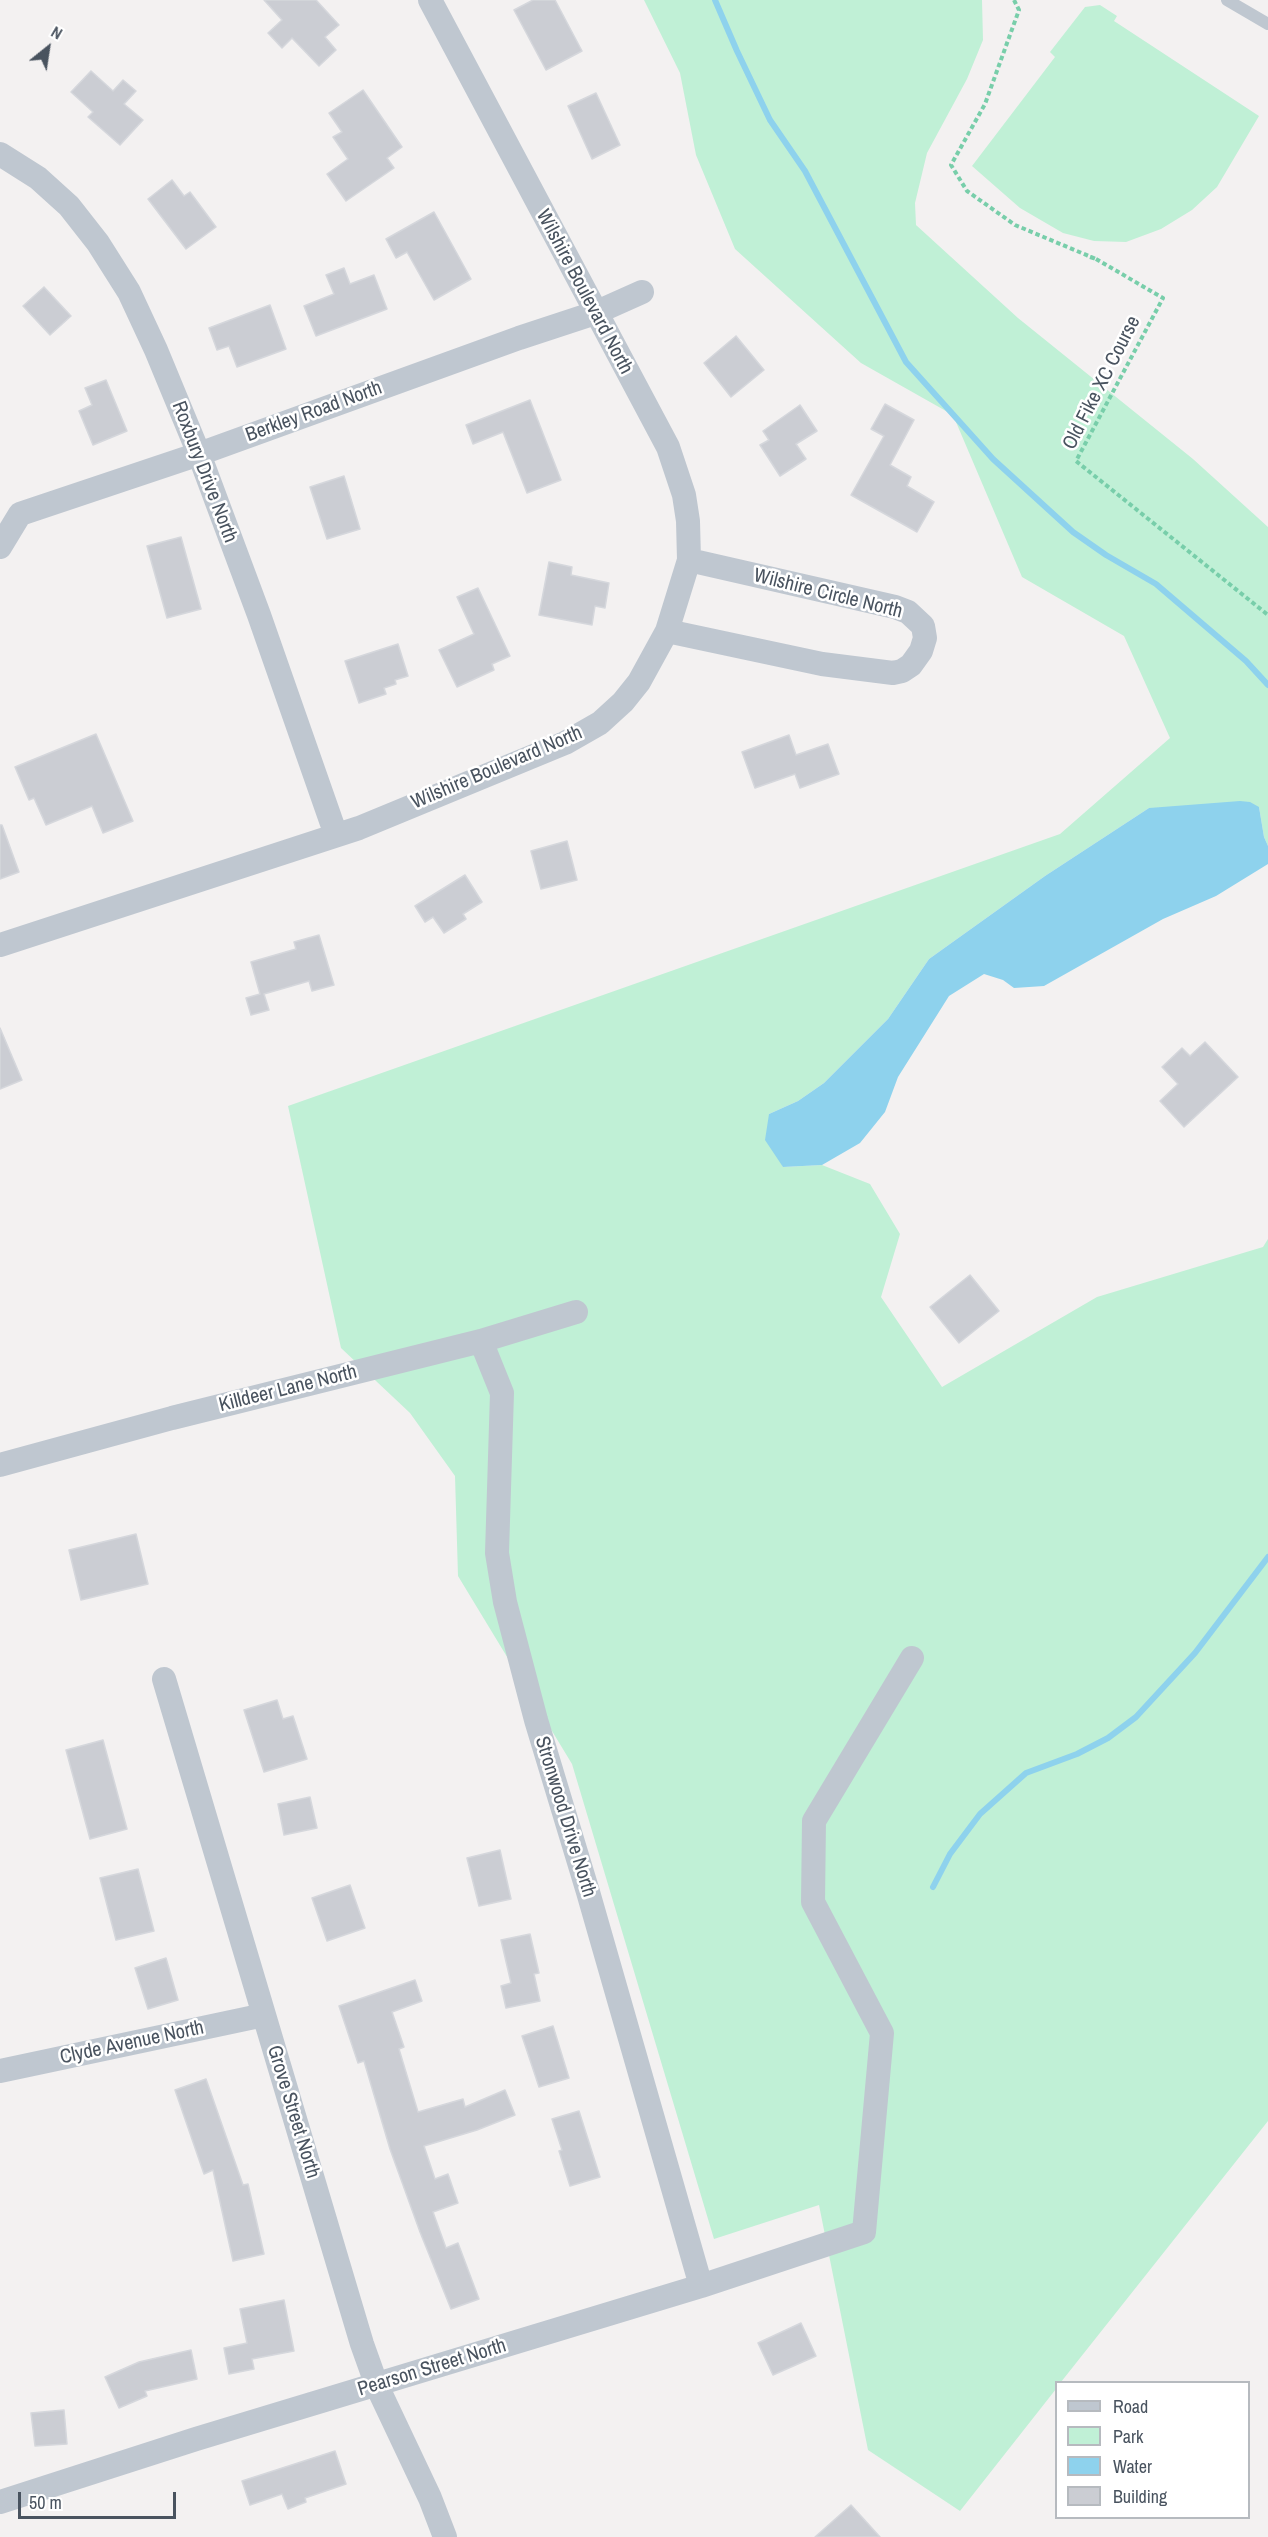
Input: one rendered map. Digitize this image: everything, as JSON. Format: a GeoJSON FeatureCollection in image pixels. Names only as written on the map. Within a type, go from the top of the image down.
{"type":"FeatureCollection","features":[{"type":"Feature","properties":{"kind":"street","name":"Wilshire Boulevard North"},"geometry":{"type":"LineString","coordinates":[[0,945],[336,835],[565,743],[600,723],[623,702],[639,682],[667,631],[689,560],[688,521],[684,495],[668,447],[429,0]]}},
{"type":"Feature","properties":{"kind":"street","name":"Roxbury Drive North"},"geometry":{"type":"LineString","coordinates":[[0,154],[38,178],[69,206],[98,243],[129,292],[199,454],[259,615],[336,835]]}},
{"type":"Feature","properties":{"kind":"street","name":"Berkley Road North"},"geometry":{"type":"LineString","coordinates":[[0,546],[20,514],[199,454],[508,342],[595,313],[642,292]]}},
{"type":"Feature","properties":{"kind":"street","name":"Wilshire Circle North"},"geometry":{"type":"LineString","coordinates":[[667,631],[822,664],[893,673],[902,671],[911,665],[921,651],[925,638],[923,626],[908,612],[895,607],[689,560]]}},
{"type":"Feature","properties":{"kind":"street","name":"Killdeer Lane North"},"geometry":{"type":"LineString","coordinates":[[0,1465],[172,1418],[481,1341],[576,1312]]}},
{"type":"Feature","properties":{"kind":"street","name":"Stronwood Drive North"},"geometry":{"type":"LineString","coordinates":[[481,1341],[502,1393],[497,1553],[505,1602],[536,1720],[701,2286]]}},
{"type":"Feature","properties":{"kind":"street","name":"Pearson Street North"},"geometry":{"type":"LineString","coordinates":[[0,2502],[196,2439],[701,2286],[864,2232],[882,2032],[813,1902],[814,1821],[912,1658]]}},
{"type":"Feature","properties":{"kind":"street","name":"Grove Street North"},"geometry":{"type":"LineString","coordinates":[[164,1679],[377,2386],[430,2498],[445,2537]]}},
{"type":"Feature","properties":{"kind":"street","name":"Clyde Avenue North"},"geometry":{"type":"LineString","coordinates":[[0,2071],[264,2015]]}},
{"type":"Feature","properties":{"kind":"lane"},"geometry":{"type":"LineString","coordinates":[[1227,0],[1268,24]]}},
{"type":"Feature","properties":{"kind":"path","name":"Old Fike XC Course"},"geometry":{"type":"LineString","coordinates":[[1014,0],[1019,10],[985,104],[951,165],[966,191],[1016,225],[1096,258],[1162,298],[1076,461],[1268,615]]}},
{"type":"Feature","properties":{"kind":"path","name":"Old Fike XC Course"},"geometry":{"type":"LineString","coordinates":[[1087,256],[1096,258]]}},
{"type":"Feature","properties":{"kind":"green space"},"geometry":{"type":"Polygon","coordinates":[[[644,0],[982,0],[983,40],[967,79],[927,153],[915,203],[916,225],[1018,318],[1193,459],[1268,527],[1268,846],[1264,837],[1259,807],[1149,808],[1045,876],[929,959],[888,1019],[824,1083],[798,1101],[769,1114],[783,1167],[822,1165],[870,1184],[900,1234],[881,1297],[942,1387],[1097,1297],[1263,1247],[1268,1239],[1268,2121],[1062,2381],[1055,2381],[1055,2390],[960,2511],[868,2450],[819,2205],[714,2239],[572,1764],[458,1576],[455,1476],[410,1413],[341,1348],[288,1106],[1060,834],[1170,738],[1124,636],[1022,577],[953,415],[861,363],[735,249],[696,155],[680,73],[644,0]]]}},
{"type":"Feature","properties":{"kind":"green space"},"geometry":{"type":"Polygon","coordinates":[[[1100,5],[1117,16],[1114,21],[1259,116],[1217,187],[1192,210],[1161,229],[1126,242],[1094,241],[1063,233],[1020,208],[972,166],[1055,57],[1050,52],[1085,7],[1100,5]]]}},
{"type":"Feature","properties":{"kind":"water"},"geometry":{"type":"Polygon","coordinates":[[[1250,802],[1259,807],[1264,837],[1268,846],[1268,864],[1216,896],[1163,919],[1044,986],[1014,988],[1003,980],[984,974],[949,996],[898,1077],[885,1112],[860,1143],[822,1165],[783,1167],[765,1140],[769,1114],[798,1101],[824,1083],[888,1019],[929,959],[1045,876],[1149,808],[1250,802]]]}},
{"type":"Feature","properties":{"kind":"building"},"geometry":{"type":"Polygon","coordinates":[[[264,0],[316,0],[339,25],[325,37],[336,50],[319,66],[292,38],[282,48],[268,33],[282,20],[264,0]]]}},
{"type":"Feature","properties":{"kind":"building"},"geometry":{"type":"Polygon","coordinates":[[[533,0],[555,0],[582,51],[546,70],[514,10],[533,0]]]}},
{"type":"Feature","properties":{"kind":"building"},"geometry":{"type":"Polygon","coordinates":[[[91,71],[113,91],[123,80],[136,91],[124,104],[143,120],[120,145],[88,117],[93,112],[71,92],[91,71]]]}},
{"type":"Feature","properties":{"kind":"building"},"geometry":{"type":"Polygon","coordinates":[[[363,90],[402,147],[387,158],[394,168],[346,201],[327,174],[348,159],[333,137],[342,132],[329,113],[363,90]]]}},
{"type":"Feature","properties":{"kind":"building"},"geometry":{"type":"Polygon","coordinates":[[[596,93],[620,145],[592,159],[568,106],[596,93]]]}},
{"type":"Feature","properties":{"kind":"building"},"geometry":{"type":"Polygon","coordinates":[[[172,180],[184,196],[190,192],[216,227],[186,249],[148,199],[172,180]]]}},
{"type":"Feature","properties":{"kind":"building"},"geometry":{"type":"Polygon","coordinates":[[[434,212],[471,279],[434,300],[407,252],[396,258],[386,239],[434,212]]]}},
{"type":"Feature","properties":{"kind":"building"},"geometry":{"type":"Polygon","coordinates":[[[344,268],[350,284],[374,275],[387,309],[316,336],[304,306],[334,294],[326,275],[344,268]]]}},
{"type":"Feature","properties":{"kind":"building"},"geometry":{"type":"Polygon","coordinates":[[[44,287],[71,316],[50,335],[23,306],[44,287]]]}},
{"type":"Feature","properties":{"kind":"building"},"geometry":{"type":"Polygon","coordinates":[[[270,305],[286,349],[237,367],[229,346],[217,350],[209,328],[270,305]]]}},
{"type":"Feature","properties":{"kind":"building"},"geometry":{"type":"Polygon","coordinates":[[[736,336],[764,370],[731,397],[704,363],[736,336]]]}},
{"type":"Feature","properties":{"kind":"building"},"geometry":{"type":"Polygon","coordinates":[[[106,380],[127,431],[93,445],[79,411],[92,405],[85,388],[106,380]]]}},
{"type":"Feature","properties":{"kind":"building"},"geometry":{"type":"Polygon","coordinates":[[[530,400],[561,480],[527,493],[503,432],[473,444],[466,425],[530,400]]]}},
{"type":"Feature","properties":{"kind":"building"},"geometry":{"type":"Polygon","coordinates":[[[885,404],[914,420],[890,465],[911,477],[907,486],[934,502],[917,532],[851,495],[884,436],[871,429],[885,404]]]}},
{"type":"Feature","properties":{"kind":"building"},"geometry":{"type":"Polygon","coordinates":[[[800,405],[817,431],[796,444],[806,459],[780,476],[760,445],[769,440],[763,431],[800,405]]]}},
{"type":"Feature","properties":{"kind":"building"},"geometry":{"type":"Polygon","coordinates":[[[344,476],[360,529],[327,539],[310,487],[344,476]]]}},
{"type":"Feature","properties":{"kind":"building"},"geometry":{"type":"Polygon","coordinates":[[[181,537],[201,609],[167,618],[147,546],[181,537]]]}},
{"type":"Feature","properties":{"kind":"building"},"geometry":{"type":"Polygon","coordinates":[[[549,562],[572,567],[571,575],[609,583],[605,608],[595,606],[592,625],[539,615],[549,562]]]}},
{"type":"Feature","properties":{"kind":"building"},"geometry":{"type":"Polygon","coordinates":[[[478,588],[510,656],[492,664],[494,670],[457,687],[439,650],[474,634],[457,597],[478,588]]]}},
{"type":"Feature","properties":{"kind":"building"},"geometry":{"type":"Polygon","coordinates":[[[398,644],[408,676],[395,680],[396,684],[384,688],[386,694],[359,703],[345,661],[398,644]]]}},
{"type":"Feature","properties":{"kind":"building"},"geometry":{"type":"Polygon","coordinates":[[[96,734],[133,821],[103,833],[92,806],[46,825],[34,798],[29,800],[15,767],[96,734]]]}},
{"type":"Feature","properties":{"kind":"building"},"geometry":{"type":"Polygon","coordinates":[[[789,735],[796,755],[828,744],[839,774],[800,788],[795,774],[755,788],[742,752],[789,735]]]}},
{"type":"Feature","properties":{"kind":"building"},"geometry":{"type":"Polygon","coordinates":[[[0,825],[2,825],[19,872],[0,879],[0,825]]]}},
{"type":"Feature","properties":{"kind":"building"},"geometry":{"type":"Polygon","coordinates":[[[567,841],[577,880],[541,889],[531,851],[567,841]]]}},
{"type":"Feature","properties":{"kind":"building"},"geometry":{"type":"Polygon","coordinates":[[[465,875],[482,902],[463,914],[466,919],[444,933],[433,917],[425,922],[415,906],[465,875]]]}},
{"type":"Feature","properties":{"kind":"building"},"geometry":{"type":"Polygon","coordinates":[[[319,935],[334,985],[312,991],[309,981],[264,994],[269,1010],[251,1015],[246,998],[260,994],[251,962],[296,949],[294,942],[319,935]]]}},
{"type":"Feature","properties":{"kind":"building"},"geometry":{"type":"Polygon","coordinates":[[[0,1028],[22,1080],[0,1089],[0,1028]]]}},
{"type":"Feature","properties":{"kind":"building"},"geometry":{"type":"Polygon","coordinates":[[[1205,1042],[1238,1077],[1184,1127],[1160,1101],[1178,1084],[1162,1067],[1182,1048],[1190,1056],[1205,1042]]]}},
{"type":"Feature","properties":{"kind":"building"},"geometry":{"type":"Polygon","coordinates":[[[970,1275],[999,1311],[959,1343],[930,1307],[970,1275]]]}},
{"type":"Feature","properties":{"kind":"building"},"geometry":{"type":"Polygon","coordinates":[[[136,1534],[148,1584],[81,1600],[69,1550],[136,1534]]]}},
{"type":"Feature","properties":{"kind":"building"},"geometry":{"type":"Polygon","coordinates":[[[277,1700],[283,1719],[293,1716],[307,1759],[264,1772],[244,1710],[277,1700]]]}},
{"type":"Feature","properties":{"kind":"building"},"geometry":{"type":"Polygon","coordinates":[[[103,1740],[127,1829],[90,1839],[66,1750],[103,1740]]]}},
{"type":"Feature","properties":{"kind":"building"},"geometry":{"type":"Polygon","coordinates":[[[310,1797],[317,1828],[284,1835],[278,1804],[310,1797]]]}},
{"type":"Feature","properties":{"kind":"building"},"geometry":{"type":"Polygon","coordinates":[[[500,1850],[511,1899],[479,1906],[467,1858],[500,1850]]]}},
{"type":"Feature","properties":{"kind":"building"},"geometry":{"type":"Polygon","coordinates":[[[138,1869],[154,1931],[116,1940],[100,1878],[138,1869]]]}},
{"type":"Feature","properties":{"kind":"building"},"geometry":{"type":"Polygon","coordinates":[[[350,1885],[365,1928],[327,1941],[312,1898],[350,1885]]]}},
{"type":"Feature","properties":{"kind":"building"},"geometry":{"type":"Polygon","coordinates":[[[530,1934],[539,1973],[534,1974],[540,2001],[506,2008],[501,1986],[511,1983],[501,1940],[530,1934]]]}},
{"type":"Feature","properties":{"kind":"building"},"geometry":{"type":"Polygon","coordinates":[[[166,1958],[178,2000],[148,2009],[135,1968],[166,1958]]]}},
{"type":"Feature","properties":{"kind":"building"},"geometry":{"type":"Polygon","coordinates":[[[415,1980],[422,2001],[392,2012],[404,2047],[399,2049],[418,2112],[463,2099],[465,2107],[505,2090],[515,2115],[477,2130],[424,2146],[435,2179],[448,2174],[458,2203],[433,2212],[446,2248],[458,2243],[479,2299],[451,2309],[390,2149],[364,2061],[358,2063],[339,2006],[415,1980]]]}},
{"type":"Feature","properties":{"kind":"building"},"geometry":{"type":"Polygon","coordinates":[[[553,2026],[569,2078],[539,2087],[522,2036],[553,2026]]]}},
{"type":"Feature","properties":{"kind":"building"},"geometry":{"type":"Polygon","coordinates":[[[206,2079],[243,2185],[248,2184],[264,2254],[233,2261],[213,2170],[204,2174],[175,2090],[206,2079]]]}},
{"type":"Feature","properties":{"kind":"building"},"geometry":{"type":"Polygon","coordinates":[[[579,2111],[600,2177],[570,2186],[552,2119],[579,2111]]]}},
{"type":"Feature","properties":{"kind":"building"},"geometry":{"type":"Polygon","coordinates":[[[284,2300],[294,2351],[252,2359],[254,2369],[229,2374],[224,2348],[247,2343],[240,2309],[284,2300]]]}},
{"type":"Feature","properties":{"kind":"building"},"geometry":{"type":"Polygon","coordinates":[[[801,2323],[816,2356],[773,2375],[758,2343],[801,2323]]]}},
{"type":"Feature","properties":{"kind":"building"},"geometry":{"type":"Polygon","coordinates":[[[191,2350],[197,2379],[145,2391],[147,2396],[119,2408],[105,2377],[139,2362],[191,2350]]]}},
{"type":"Feature","properties":{"kind":"building"},"geometry":{"type":"Polygon","coordinates":[[[64,2410],[67,2444],[35,2446],[31,2413],[64,2410]]]}},
{"type":"Feature","properties":{"kind":"building"},"geometry":{"type":"Polygon","coordinates":[[[335,2451],[346,2484],[305,2498],[306,2502],[288,2509],[282,2494],[250,2505],[242,2481],[335,2451]]]}},
{"type":"Feature","properties":{"kind":"building"},"geometry":{"type":"Polygon","coordinates":[[[851,2505],[880,2537],[815,2537],[851,2505]]]}},
{"type":"Feature","properties":{"kind":"waterway"},"geometry":{"type":"LineString","coordinates":[[715,0],[770,120],[805,171],[906,362],[993,459],[1073,532],[1106,555],[1156,584],[1246,661],[1268,685]]}},
{"type":"Feature","properties":{"kind":"waterway"},"geometry":{"type":"LineString","coordinates":[[933,1887],[950,1854],[980,1814],[1026,1773],[1077,1754],[1108,1738],[1136,1717],[1195,1653],[1268,1557]]}}]}
